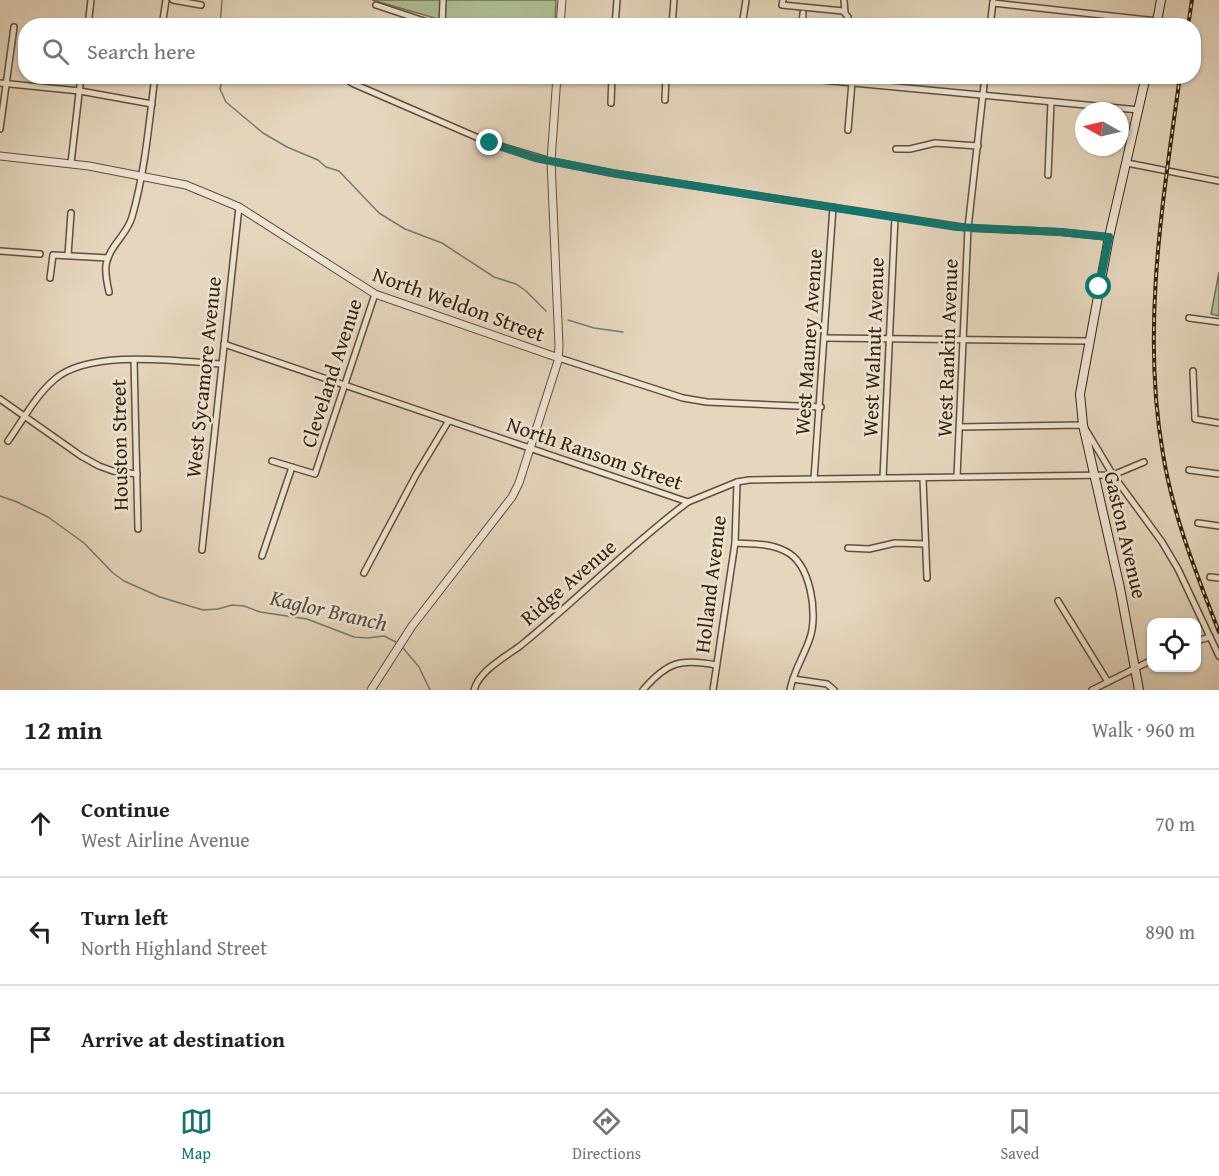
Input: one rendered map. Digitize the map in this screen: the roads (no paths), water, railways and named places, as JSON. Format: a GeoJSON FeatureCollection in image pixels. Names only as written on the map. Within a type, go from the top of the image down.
{"type":"FeatureCollection","features":[{"type":"Feature","properties":{"kind":"main road"},"geometry":{"type":"LineString","coordinates":[[1158,18],[1161,0]]}},
{"type":"Feature","properties":{"kind":"main road","name":"Gaston Avenue"},"geometry":{"type":"LineString","coordinates":[[1139,690],[1120,588],[1083,425],[1081,386],[1109,237],[1144,84]]}},
{"type":"Feature","properties":{"kind":"street"},"geometry":{"type":"LineString","coordinates":[[89,18],[91,0]]}},
{"type":"Feature","properties":{"kind":"street"},"geometry":{"type":"LineString","coordinates":[[163,18],[166,0]]}},
{"type":"Feature","properties":{"kind":"street"},"geometry":{"type":"LineString","coordinates":[[173,0],[201,5]]}},
{"type":"Feature","properties":{"kind":"street"},"geometry":{"type":"LineString","coordinates":[[441,18],[443,0]]}},
{"type":"Feature","properties":{"kind":"street"},"geometry":{"type":"LineString","coordinates":[[561,18],[562,0]]}},
{"type":"Feature","properties":{"kind":"street"},"geometry":{"type":"LineString","coordinates":[[616,18],[617,0]]}},
{"type":"Feature","properties":{"kind":"street"},"geometry":{"type":"LineString","coordinates":[[673,18],[674,0]]}},
{"type":"Feature","properties":{"kind":"street"},"geometry":{"type":"LineString","coordinates":[[743,18],[746,0]]}},
{"type":"Feature","properties":{"kind":"street"},"geometry":{"type":"LineString","coordinates":[[844,0],[846,18]]}},
{"type":"Feature","properties":{"kind":"street"},"geometry":{"type":"LineString","coordinates":[[783,2],[843,11],[846,15]]}},
{"type":"Feature","properties":{"kind":"street"},"geometry":{"type":"LineString","coordinates":[[991,18],[993,2],[1118,18]]}},
{"type":"Feature","properties":{"kind":"street"},"geometry":{"type":"LineString","coordinates":[[376,5],[416,18]]}},
{"type":"Feature","properties":{"kind":"street"},"geometry":{"type":"LineString","coordinates":[[803,13],[803,18]]}},
{"type":"Feature","properties":{"kind":"street"},"geometry":{"type":"LineString","coordinates":[[0,129],[3,83],[14,27]]}},
{"type":"Feature","properties":{"kind":"street"},"geometry":{"type":"LineString","coordinates":[[3,83],[80,90],[152,104]]}},
{"type":"Feature","properties":{"kind":"street"},"geometry":{"type":"LineString","coordinates":[[71,163],[80,84]]}},
{"type":"Feature","properties":{"kind":"street"},"geometry":{"type":"LineString","coordinates":[[109,292],[106,267],[108,258],[131,218],[141,176],[154,84]]}},
{"type":"Feature","properties":{"kind":"street"},"geometry":{"type":"LineString","coordinates":[[354,84],[487,142],[551,161],[612,173],[968,228],[1053,231],[1109,237]]}},
{"type":"Feature","properties":{"kind":"street"},"geometry":{"type":"LineString","coordinates":[[371,690],[421,614],[512,497],[519,483],[559,358],[551,161],[556,84]]}},
{"type":"Feature","properties":{"kind":"street"},"geometry":{"type":"LineString","coordinates":[[611,103],[612,84]]}},
{"type":"Feature","properties":{"kind":"street"},"geometry":{"type":"LineString","coordinates":[[665,100],[666,84]]}},
{"type":"Feature","properties":{"kind":"street"},"geometry":{"type":"LineString","coordinates":[[848,130],[852,84]]}},
{"type":"Feature","properties":{"kind":"street"},"geometry":{"type":"LineString","coordinates":[[874,84],[1138,110]]}},
{"type":"Feature","properties":{"kind":"street","name":"West Rankin Avenue"},"geometry":{"type":"LineString","coordinates":[[957,477],[968,228],[985,84]]}},
{"type":"Feature","properties":{"kind":"street"},"geometry":{"type":"LineString","coordinates":[[1048,175],[1051,102]]}},
{"type":"Feature","properties":{"kind":"street"},"geometry":{"type":"LineString","coordinates":[[896,149],[910,149],[935,143],[978,146]]}},
{"type":"Feature","properties":{"kind":"street","name":"North Weldon Street"},"geometry":{"type":"LineString","coordinates":[[0,156],[71,163],[186,185],[239,207],[375,294],[683,399],[821,406]]}},
{"type":"Feature","properties":{"kind":"street"},"geometry":{"type":"LineString","coordinates":[[1127,164],[1219,181]]}},
{"type":"Feature","properties":{"kind":"street","name":"West Sycamore Avenue"},"geometry":{"type":"LineString","coordinates":[[202,550],[239,207]]}},
{"type":"Feature","properties":{"kind":"street","name":"West Mauney Avenue"},"geometry":{"type":"LineString","coordinates":[[814,479],[821,406],[833,207]]}},
{"type":"Feature","properties":{"kind":"street"},"geometry":{"type":"LineString","coordinates":[[68,255],[71,213]]}},
{"type":"Feature","properties":{"kind":"street","name":"West Walnut Avenue"},"geometry":{"type":"LineString","coordinates":[[883,478],[895,217]]}},
{"type":"Feature","properties":{"kind":"street"},"geometry":{"type":"LineString","coordinates":[[0,251],[40,254]]}},
{"type":"Feature","properties":{"kind":"street"},"geometry":{"type":"LineString","coordinates":[[50,278],[52,255],[108,258]]}},
{"type":"Feature","properties":{"kind":"street","name":"Cleveland Avenue"},"geometry":{"type":"LineString","coordinates":[[292,467],[315,474],[375,294]]}},
{"type":"Feature","properties":{"kind":"street"},"geometry":{"type":"LineString","coordinates":[[1189,318],[1219,322]]}},
{"type":"Feature","properties":{"kind":"street"},"geometry":{"type":"LineString","coordinates":[[825,338],[1089,342]]}},
{"type":"Feature","properties":{"kind":"street","name":"North Ransom Street"},"geometry":{"type":"LineString","coordinates":[[224,344],[688,502],[737,482],[1113,475],[1144,462]]}},
{"type":"Feature","properties":{"kind":"street"},"geometry":{"type":"LineString","coordinates":[[8,441],[45,388],[69,370],[90,363],[134,360],[221,364]]}},
{"type":"Feature","properties":{"kind":"street","name":"Houston Street"},"geometry":{"type":"LineString","coordinates":[[134,360],[138,529]]}},
{"type":"Feature","properties":{"kind":"street"},"geometry":{"type":"LineString","coordinates":[[1193,371],[1195,419],[1219,423]]}},
{"type":"Feature","properties":{"kind":"street"},"geometry":{"type":"LineString","coordinates":[[0,399],[81,456],[99,466],[113,471],[137,474]]}},
{"type":"Feature","properties":{"kind":"street"},"geometry":{"type":"LineString","coordinates":[[364,573],[416,475],[448,422]]}},
{"type":"Feature","properties":{"kind":"street"},"geometry":{"type":"LineString","coordinates":[[960,427],[1083,425],[1113,475],[1162,542],[1178,569],[1219,656]]}},
{"type":"Feature","properties":{"kind":"street"},"geometry":{"type":"LineString","coordinates":[[262,556],[292,467],[272,461]]}},
{"type":"Feature","properties":{"kind":"street"},"geometry":{"type":"LineString","coordinates":[[1189,470],[1219,474]]}},
{"type":"Feature","properties":{"kind":"street"},"geometry":{"type":"LineString","coordinates":[[923,478],[927,578]]}},
{"type":"Feature","properties":{"kind":"street","name":"Holland Avenue"},"geometry":{"type":"LineString","coordinates":[[713,690],[735,543],[737,482]]}},
{"type":"Feature","properties":{"kind":"street","name":"Ridge Avenue"},"geometry":{"type":"LineString","coordinates":[[474,690],[478,681],[486,673],[535,634],[688,502]]}},
{"type":"Feature","properties":{"kind":"street"},"geometry":{"type":"LineString","coordinates":[[1198,524],[1219,526]]}},
{"type":"Feature","properties":{"kind":"street"},"geometry":{"type":"LineString","coordinates":[[735,543],[769,546],[783,550],[796,558],[806,578],[813,608],[813,623],[805,652],[790,690]]}},
{"type":"Feature","properties":{"kind":"street"},"geometry":{"type":"LineString","coordinates":[[848,548],[870,549],[895,543],[925,544]]}},
{"type":"Feature","properties":{"kind":"street"},"geometry":{"type":"LineString","coordinates":[[1210,577],[1219,578]]}},
{"type":"Feature","properties":{"kind":"street"},"geometry":{"type":"LineString","coordinates":[[1058,601],[1108,682]]}},
{"type":"Feature","properties":{"kind":"street"},"geometry":{"type":"LineString","coordinates":[[1201,639],[1210,636]]}},
{"type":"Feature","properties":{"kind":"street"},"geometry":{"type":"LineString","coordinates":[[643,690],[667,669],[683,662],[716,665]]}},
{"type":"Feature","properties":{"kind":"street"},"geometry":{"type":"LineString","coordinates":[[1092,690],[1147,662]]}},
{"type":"Feature","properties":{"kind":"street"},"geometry":{"type":"LineString","coordinates":[[793,679],[827,684],[834,690]]}},
{"type":"Feature","properties":{"kind":"waterway"},"geometry":{"type":"LineString","coordinates":[[221,18],[222,0]]}},
{"type":"Feature","properties":{"kind":"waterway"},"geometry":{"type":"LineString","coordinates":[[221,84],[220,89],[226,102],[263,133],[287,147],[318,160],[326,167],[339,171],[379,213],[405,229],[442,243],[494,277],[516,284],[546,311]]}},
{"type":"Feature","properties":{"kind":"waterway"},"geometry":{"type":"LineString","coordinates":[[568,320],[594,328],[623,332]]}},
{"type":"Feature","properties":{"kind":"waterway","name":"Kaglor Branch"},"geometry":{"type":"LineString","coordinates":[[0,496],[48,517],[84,543],[124,581],[160,597],[203,610],[232,605],[244,606],[260,612],[307,619],[354,637],[384,636],[396,642]]}},
{"type":"Feature","properties":{"kind":"waterway","name":"Kaglor Branch"},"geometry":{"type":"LineString","coordinates":[[403,648],[419,667],[430,690]]}},
{"type":"Feature","properties":{"kind":"railway"},"geometry":{"type":"LineString","coordinates":[[1189,18],[1192,0]]}},
{"type":"Feature","properties":{"kind":"railway"},"geometry":{"type":"LineString","coordinates":[[1179,84],[1157,265],[1154,312],[1157,407],[1163,454],[1173,500],[1186,544],[1219,632]]}}]}
